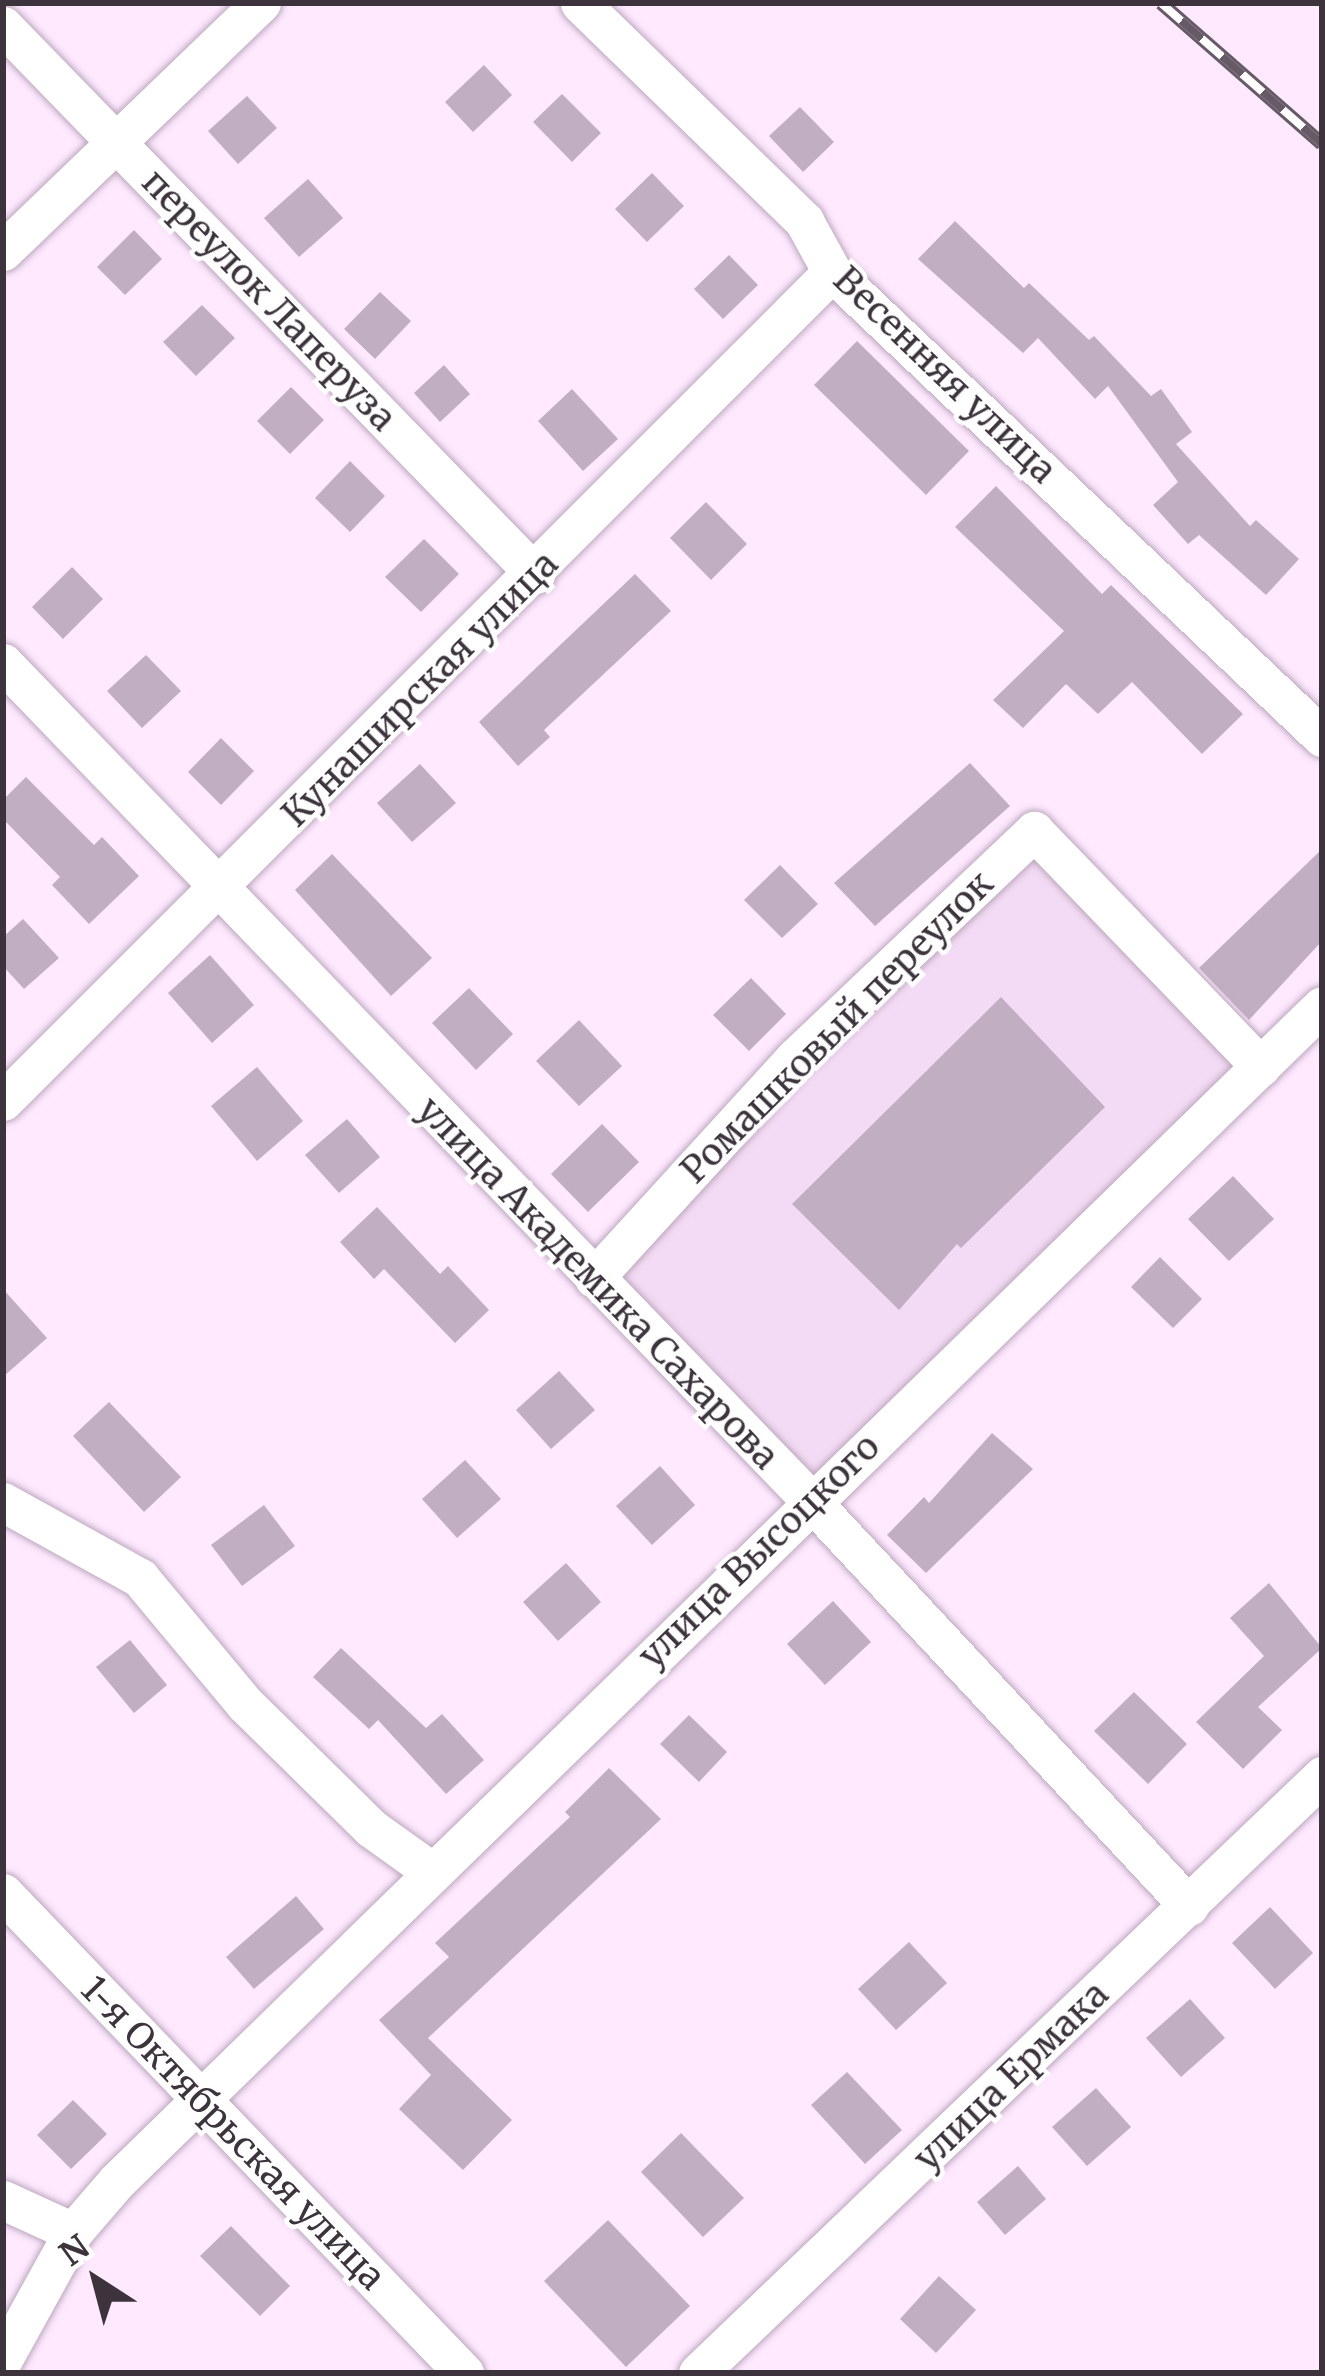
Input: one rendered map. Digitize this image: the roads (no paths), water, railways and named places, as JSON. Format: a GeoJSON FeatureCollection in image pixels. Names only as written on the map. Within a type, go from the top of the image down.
{"type":"FeatureCollection","features":[{"type":"Feature","properties":{"kind":"street"},"geometry":{"type":"LineString","coordinates":[[3,251],[261,3]]}},
{"type":"Feature","properties":{"kind":"street","name":"Весенняя улица"},"geometry":{"type":"LineString","coordinates":[[580,3],[804,221],[832,272],[1322,737]]}},
{"type":"Feature","properties":{"kind":"street","name":"переулок Лаперуза"},"geometry":{"type":"LineString","coordinates":[[3,26],[535,574]]}},
{"type":"Feature","properties":{"kind":"street","name":"Кунаширская улица"},"geometry":{"type":"LineString","coordinates":[[3,1101],[832,272]]}},
{"type":"Feature","properties":{"kind":"street","name":"улица Академика Сахарова"},"geometry":{"type":"LineString","coordinates":[[3,663],[217,892],[811,1501],[1190,1906]]}},
{"type":"Feature","properties":{"kind":"street","name":"Ромашковый переулок"},"geometry":{"type":"LineString","coordinates":[[594,1278],[795,1058],[1034,831],[1261,1067]]}},
{"type":"Feature","properties":{"kind":"street","name":"улица Высоцкого"},"geometry":{"type":"LineString","coordinates":[[3,2360],[73,2232],[430,1871],[1322,1006]]}},
{"type":"Feature","properties":{"kind":"street"},"geometry":{"type":"LineString","coordinates":[[3,1502],[140,1578],[245,1704],[371,1828],[430,1871]]}},
{"type":"Feature","properties":{"kind":"street","name":"улица Ермака"},"geometry":{"type":"LineString","coordinates":[[698,2373],[1322,1776]]}},
{"type":"Feature","properties":{"kind":"street","name":"1-я Октябрьская улица"},"geometry":{"type":"LineString","coordinates":[[6,1901],[464,2373]]}},
{"type":"Feature","properties":{"kind":"street"},"geometry":{"type":"LineString","coordinates":[[3,2200],[73,2232]]}},
{"type":"Feature","properties":{"kind":"railway"},"geometry":{"type":"LineString","coordinates":[[1161,3],[1322,144]]}}]}
